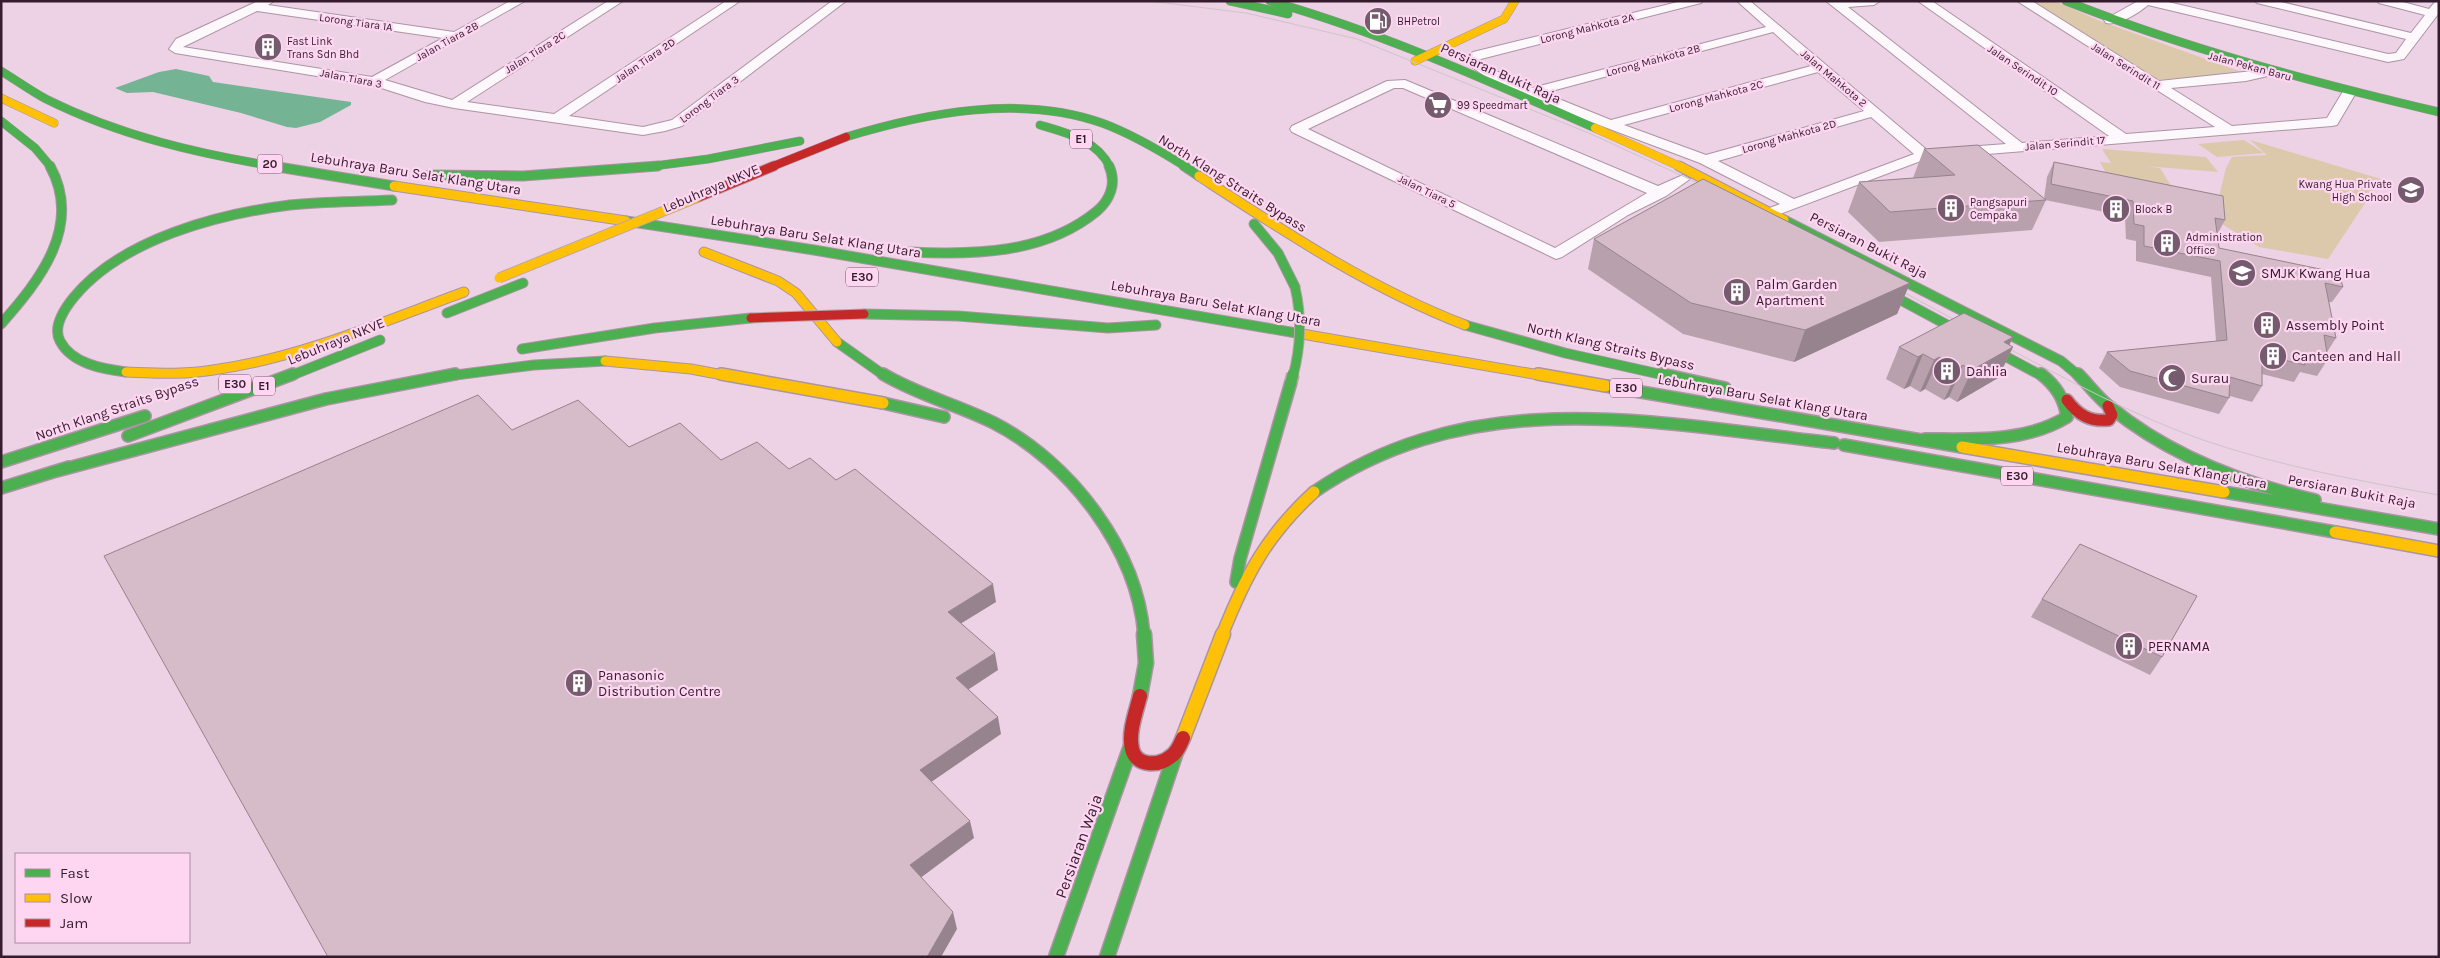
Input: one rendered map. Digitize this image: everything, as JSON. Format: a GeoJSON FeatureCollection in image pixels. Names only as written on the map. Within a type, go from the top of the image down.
{"type":"FeatureCollection","features":[{"type":"Feature","properties":{"kind":"main road"},"geometry":{"type":"LineString","coordinates":[[1230,1],[1296,17],[1375,48]]}},
{"type":"Feature","properties":{"kind":"main road","name":"Persiaran Bukit Raja"},"geometry":{"type":"LineString","coordinates":[[1270,1],[1298,4],[1426,56],[1661,157],[1772,212],[2058,359],[2084,378],[2108,406],[2144,434],[2215,472],[2244,483],[2294,496],[2386,512],[2439,524]]}},
{"type":"Feature","properties":{"kind":"main road"},"geometry":{"type":"LineString","coordinates":[[1426,56],[1504,19],[1515,1]]}},
{"type":"Feature","properties":{"kind":"main road","name":"Jalan Pekan Baru"},"geometry":{"type":"LineString","coordinates":[[2066,1],[2110,20],[2267,72],[2439,112]]}},
{"type":"Feature","properties":{"kind":"main road","name":"Persiaran Bukit Raja"},"geometry":{"type":"LineString","coordinates":[[1426,56],[1405,61],[1428,71]]}},
{"type":"Feature","properties":{"kind":"main road","name":"Lebuhraya Baru Selat Klang Utara"},"geometry":{"type":"LineString","coordinates":[[1,71],[22,87],[60,106],[143,136],[220,155],[553,210],[814,250],[1925,439],[2439,529]]}},
{"type":"Feature","properties":{"kind":"main road"},"geometry":{"type":"LineString","coordinates":[[1,98],[69,129]]}},
{"type":"Feature","properties":{"kind":"main road"},"geometry":{"type":"LineString","coordinates":[[419,174],[521,178],[678,166],[756,152],[890,118],[927,112],[1002,107],[1050,112]]}},
{"type":"Feature","properties":{"kind":"main road","name":"North Klang Straits Bypass"},"geometry":{"type":"LineString","coordinates":[[495,279],[850,136],[891,123],[964,112],[1050,112],[1089,120],[1120,130],[1211,183],[1332,263],[1409,302],[1465,324],[1571,355],[1734,391]]}},
{"type":"Feature","properties":{"kind":"main road"},"geometry":{"type":"LineString","coordinates":[[1,121],[50,166],[56,176],[64,200],[63,224],[40,276],[1,324]]}},
{"type":"Feature","properties":{"kind":"main road","name":"Lebuhraya NKVE"},"geometry":{"type":"LineString","coordinates":[[640,234],[874,140],[941,125],[996,121]]}},
{"type":"Feature","properties":{"kind":"main road","name":"E1"},"geometry":{"type":"LineString","coordinates":[[814,250],[956,254],[1027,246],[1069,230],[1098,210],[1108,199],[1113,188],[1115,175],[1110,164],[1090,144],[1068,133],[1033,124]]}},
{"type":"Feature","properties":{"kind":"main road"},"geometry":{"type":"LineString","coordinates":[[143,136],[334,164]]}},
{"type":"Feature","properties":{"kind":"main road"},"geometry":{"type":"LineString","coordinates":[[1593,140],[1683,180],[1735,208]]}},
{"type":"Feature","properties":{"kind":"main road"},"geometry":{"type":"LineString","coordinates":[[1211,183],[1272,242],[1287,266],[1295,287],[1301,305],[1304,331],[1240,559],[1228,623]]}},
{"type":"Feature","properties":{"kind":"main road","name":"North Klang Straits Bypass"},"geometry":{"type":"LineString","coordinates":[[178,405],[469,290],[280,354],[225,368],[202,371],[152,375],[95,368],[73,357],[60,339],[58,328],[60,317],[73,296],[84,286],[132,254],[175,234],[224,217],[265,209],[308,203],[396,200],[330,189]]}},
{"type":"Feature","properties":{"kind":"main road"},"geometry":{"type":"LineString","coordinates":[[578,231],[626,239]]}},
{"type":"Feature","properties":{"kind":"main road"},"geometry":{"type":"LineString","coordinates":[[759,261],[700,251],[734,262],[778,281],[796,293],[832,338],[865,364],[904,386],[1007,430],[1029,445]]}},
{"type":"Feature","properties":{"kind":"main road"},"geometry":{"type":"LineString","coordinates":[[1863,280],[2039,373],[2061,391],[2075,412],[2092,421],[2109,420],[2112,416],[2108,406]]}},
{"type":"Feature","properties":{"kind":"main road"},"geometry":{"type":"LineString","coordinates":[[432,319],[527,281]]}},
{"type":"Feature","properties":{"kind":"main road"},"geometry":{"type":"LineString","coordinates":[[509,351],[655,328],[750,318],[864,314],[958,316],[1108,328],[1160,326],[1097,316]]}},
{"type":"Feature","properties":{"kind":"main road","name":"Lebuhraya NKVE"},"geometry":{"type":"LineString","coordinates":[[119,438],[251,391],[387,337]]}},
{"type":"Feature","properties":{"kind":"main road"},"geometry":{"type":"LineString","coordinates":[[1288,347],[1308,351]]}},
{"type":"Feature","properties":{"kind":"main road"},"geometry":{"type":"LineString","coordinates":[[53,472],[363,391],[440,375],[521,364],[591,360],[654,363],[774,382],[915,410],[969,424],[1029,445]]}},
{"type":"Feature","properties":{"kind":"main road"},"geometry":{"type":"LineString","coordinates":[[1,488],[291,400],[455,362]]}},
{"type":"Feature","properties":{"kind":"main road"},"geometry":{"type":"LineString","coordinates":[[1925,439],[2030,434],[2062,424],[2067,417],[2066,400]]}},
{"type":"Feature","properties":{"kind":"main road","name":"E30"},"geometry":{"type":"LineString","coordinates":[[1792,405],[1925,439]]}},
{"type":"Feature","properties":{"kind":"main road","name":"E30"},"geometry":{"type":"LineString","coordinates":[[1648,410],[2439,550]]}},
{"type":"Feature","properties":{"kind":"main road","name":"North Klang Straits Bypass"},"geometry":{"type":"LineString","coordinates":[[1,462],[152,413]]}},
{"type":"Feature","properties":{"kind":"main road"},"geometry":{"type":"LineString","coordinates":[[1107,957],[1176,752],[1228,623],[1260,557],[1277,530],[1303,501],[1362,464],[1396,448],[1493,421],[1545,417],[1614,419],[1777,439],[1834,443]]}},
{"type":"Feature","properties":{"kind":"main road","name":"Persiaran Waja"},"geometry":{"type":"LineString","coordinates":[[1029,445],[1072,484],[1098,513],[1117,542],[1131,576],[1140,612],[1146,660],[1131,746],[1056,957]]}},
{"type":"Feature","properties":{"kind":"main road"},"geometry":{"type":"LineString","coordinates":[[1,477],[64,456]]}},
{"type":"Feature","properties":{"kind":"main road"},"geometry":{"type":"LineString","coordinates":[[1131,746],[1132,754],[1139,761],[1148,765],[1159,764],[1176,752]]}},
{"type":"Feature","properties":{"kind":"street"},"geometry":{"type":"LineString","coordinates":[[255,7],[268,1]]}},
{"type":"Feature","properties":{"kind":"street","name":"Jalan Tiara 2B"},"geometry":{"type":"LineString","coordinates":[[374,81],[519,1]]}},
{"type":"Feature","properties":{"kind":"street","name":"Jalan Tiara 2C"},"geometry":{"type":"LineString","coordinates":[[454,104],[617,1]]}},
{"type":"Feature","properties":{"kind":"street","name":"Jalan Tiara 2D"},"geometry":{"type":"LineString","coordinates":[[556,119],[734,1]]}},
{"type":"Feature","properties":{"kind":"street","name":"Lorong Tiara 3"},"geometry":{"type":"LineString","coordinates":[[556,119],[643,131],[678,123],[840,1]]}},
{"type":"Feature","properties":{"kind":"street","name":"Lorong Mahkota 2A"},"geometry":{"type":"LineString","coordinates":[[1531,92],[1471,64],[1468,60],[1477,55],[1696,1]]}},
{"type":"Feature","properties":{"kind":"street","name":"Jalan Mahkota 2"},"geometry":{"type":"LineString","coordinates":[[1743,1],[1924,155]]}},
{"type":"Feature","properties":{"kind":"street"},"geometry":{"type":"LineString","coordinates":[[1834,3],[1874,1]]}},
{"type":"Feature","properties":{"kind":"street","name":"Jalan Serindit 10"},"geometry":{"type":"LineString","coordinates":[[1924,1],[2123,139]]}},
{"type":"Feature","properties":{"kind":"street","name":"Jalan Serindit 11"},"geometry":{"type":"LineString","coordinates":[[2023,1],[2228,130]]}},
{"type":"Feature","properties":{"kind":"street"},"geometry":{"type":"LineString","coordinates":[[2110,20],[2136,9],[2146,1],[2380,57],[2400,56],[2436,8],[2383,1]]}},
{"type":"Feature","properties":{"kind":"street"},"geometry":{"type":"LineString","coordinates":[[2262,1],[2414,37]]}},
{"type":"Feature","properties":{"kind":"street"},"geometry":{"type":"LineString","coordinates":[[1834,3],[2020,147]]}},
{"type":"Feature","properties":{"kind":"street","name":"Lorong Tiara 1A"},"geometry":{"type":"LineString","coordinates":[[255,7],[456,36]]}},
{"type":"Feature","properties":{"kind":"street","name":"Jalan Tiara 3"},"geometry":{"type":"LineString","coordinates":[[255,7],[180,42],[175,49],[374,81],[430,99],[556,119]]}},
{"type":"Feature","properties":{"kind":"street","name":"Lorong Mahkota 2B"},"geometry":{"type":"LineString","coordinates":[[1531,92],[1775,28]]}},
{"type":"Feature","properties":{"kind":"street","name":"Lorong Mahkota 2C"},"geometry":{"type":"LineString","coordinates":[[1612,124],[1821,67]]}},
{"type":"Feature","properties":{"kind":"street"},"geometry":{"type":"LineString","coordinates":[[2156,85],[2246,77],[2267,72]]}},
{"type":"Feature","properties":{"kind":"street","name":"Jalan Tiara 5"},"geometry":{"type":"LineString","coordinates":[[1392,84],[1405,84],[1661,193],[1623,212],[1556,254],[1297,129],[1392,84]]}},
{"type":"Feature","properties":{"kind":"street","name":"Jalan Serindit 17"},"geometry":{"type":"LineString","coordinates":[[1772,212],[1924,155],[2332,122],[2350,91]]}},
{"type":"Feature","properties":{"kind":"street"},"geometry":{"type":"LineString","coordinates":[[1531,92],[1705,160],[1792,204]]}},
{"type":"Feature","properties":{"kind":"street","name":"Lorong Mahkota 2D"},"geometry":{"type":"LineString","coordinates":[[1705,160],[1874,112]]}},
{"type":"Feature","properties":{"kind":"street"},"geometry":{"type":"LineString","coordinates":[[1661,193],[1683,180]]}},
{"type":"Feature","properties":{"kind":"shaded area"},"geometry":{"type":"Polygon","coordinates":[[[2028,1],[2055,1],[2100,21],[2244,73],[2157,80],[2028,1]]]}},
{"type":"Feature","properties":{"kind":"shaded area"},"geometry":{"type":"Polygon","coordinates":[[[176,69],[209,76],[213,82],[351,102],[351,105],[320,122],[296,128],[153,92],[127,93],[115,88],[159,72],[176,69]]]}},
{"type":"Feature","properties":{"kind":"shaded area"},"geometry":{"type":"Polygon","coordinates":[[[2244,140],[2264,153],[2217,157],[2198,144],[2244,140]]]}},
{"type":"Feature","properties":{"kind":"shaded area"},"geometry":{"type":"Polygon","coordinates":[[[2250,140],[2381,179],[2328,259],[2259,247],[2222,224],[2217,205],[2226,168],[2232,157],[2267,155],[2250,140]]]}},
{"type":"Feature","properties":{"kind":"shaded area"},"geometry":{"type":"Polygon","coordinates":[[[2102,149],[2206,157],[2218,172],[2145,166],[2160,168],[2173,189],[2111,183],[2100,162],[2111,163],[2102,149]]]}},
{"type":"Feature","properties":{"kind":"building"},"geometry":{"type":"Polygon","coordinates":[[[1978,145],[2046,200],[1890,212],[1859,182],[1955,175],[1924,149],[1978,145]]]}},
{"type":"Feature","properties":{"kind":"building"},"geometry":{"type":"Polygon","coordinates":[[[2054,162],[2223,196],[2225,220],[2215,218],[2219,248],[2339,273],[2343,287],[2325,283],[2336,338],[2324,335],[2328,359],[2303,354],[2305,365],[2262,355],[2262,386],[2230,377],[2229,398],[2130,371],[2107,352],[2227,340],[2220,261],[2144,246],[2144,226],[2134,224],[2133,201],[2051,184],[2054,162]]]}},
{"type":"Feature","properties":{"kind":"building","name":"Palm Garden Apartment"},"geometry":{"type":"Polygon","coordinates":[[[1703,179],[1910,283],[1805,330],[1691,303],[1594,239],[1703,179]]]}},
{"type":"Feature","properties":{"kind":"building"},"geometry":{"type":"Polygon","coordinates":[[[1964,313],[2013,337],[2004,342],[2013,347],[1972,370],[1963,365],[1959,368],[1939,357],[1934,360],[1923,354],[1918,357],[1899,347],[1964,313]]]}},
{"type":"Feature","properties":{"kind":"building","name":"Panasonic Distribution Centre"},"geometry":{"type":"Polygon","coordinates":[[[478,395],[512,430],[578,400],[629,447],[680,423],[721,460],[757,442],[789,469],[810,458],[836,480],[855,469],[993,584],[948,612],[995,653],[956,678],[998,717],[920,770],[970,821],[910,865],[953,912],[927,957],[328,957],[104,556],[478,395]]]}},
{"type":"Feature","properties":{"kind":"building","name":"PERNAMA"},"geometry":{"type":"Polygon","coordinates":[[[2080,544],[2197,596],[2162,657],[2042,599],[2080,544]]]}},
{"type":"Feature","properties":{"kind":"tram line"},"geometry":{"type":"LineString","coordinates":[[1149,1],[1246,13],[1357,39],[1591,134],[1709,188]]}},
{"type":"Feature","properties":{"kind":"tram line"},"geometry":{"type":"LineString","coordinates":[[1894,287],[1964,325]]}},
{"type":"Feature","properties":{"kind":"tram line"},"geometry":{"type":"LineString","coordinates":[[2000,344],[2125,408],[2203,440],[2290,465],[2439,495]]}},
{"type":"Feature","properties":{"kind":"traffic: fast"},"geometry":{"type":"LineString","coordinates":[[1230,1],[1288,14]]}},
{"type":"Feature","properties":{"kind":"traffic: fast"},"geometry":{"type":"LineString","coordinates":[[1270,1],[1312,13],[1394,42],[1475,75],[1595,128]]}},
{"type":"Feature","properties":{"kind":"traffic: fast"},"geometry":{"type":"LineString","coordinates":[[2066,1],[2157,36],[2204,51],[2297,77],[2439,112]]}},
{"type":"Feature","properties":{"kind":"traffic: fast"},"geometry":{"type":"LineString","coordinates":[[1,71],[44,98],[91,120],[139,137],[241,161],[394,186]]}},
{"type":"Feature","properties":{"kind":"traffic: fast"},"geometry":{"type":"LineString","coordinates":[[846,137],[875,128],[939,115],[972,111],[1038,111],[1069,115],[1112,127],[1151,146],[1199,176]]}},
{"type":"Feature","properties":{"kind":"traffic: fast"},"geometry":{"type":"LineString","coordinates":[[1,121],[41,155],[51,168],[60,189],[62,211],[59,232],[42,272],[1,324]]}},
{"type":"Feature","properties":{"kind":"traffic: fast"},"geometry":{"type":"LineString","coordinates":[[910,252],[972,253],[1019,247],[1060,234],[1088,218],[1100,208],[1109,196],[1113,184],[1111,170],[1104,156],[1093,146],[1080,139],[1040,125]]}},
{"type":"Feature","properties":{"kind":"traffic: fast"},"geometry":{"type":"LineString","coordinates":[[429,175],[523,176],[616,171],[708,159],[800,141]]}},
{"type":"Feature","properties":{"kind":"traffic: fast"},"geometry":{"type":"LineString","coordinates":[[126,372],[98,367],[80,360],[65,349],[57,331],[59,321],[69,303],[86,283],[109,265],[169,235],[234,215],[290,205],[392,200]]}},
{"type":"Feature","properties":{"kind":"traffic: fast"},"geometry":{"type":"LineString","coordinates":[[1784,220],[2061,361],[2069,366],[2111,408],[2134,425],[2183,454],[2234,477],[2260,486],[2315,500]]}},
{"type":"Feature","properties":{"kind":"traffic: fast"},"geometry":{"type":"LineString","coordinates":[[626,221],[814,250],[1302,334]]}},
{"type":"Feature","properties":{"kind":"traffic: fast"},"geometry":{"type":"LineString","coordinates":[[1254,224],[1278,253],[1295,287]]}},
{"type":"Feature","properties":{"kind":"traffic: fast"},"geometry":{"type":"LineString","coordinates":[[447,313],[523,283]]}},
{"type":"Feature","properties":{"kind":"traffic: fast"},"geometry":{"type":"LineString","coordinates":[[1871,284],[2039,373],[2059,392],[2066,410],[2067,417],[2053,426],[2018,436],[1980,439],[1925,439]]}},
{"type":"Feature","properties":{"kind":"traffic: fast"},"geometry":{"type":"LineString","coordinates":[[1291,382],[1300,335],[1300,312],[1295,287]]}},
{"type":"Feature","properties":{"kind":"traffic: fast"},"geometry":{"type":"LineString","coordinates":[[864,314],[958,316],[1108,328],[1156,325]]}},
{"type":"Feature","properties":{"kind":"traffic: fast"},"geometry":{"type":"LineString","coordinates":[[522,349],[655,328],[751,318]]}},
{"type":"Feature","properties":{"kind":"traffic: fast"},"geometry":{"type":"LineString","coordinates":[[1465,325],[1565,353],[1725,388]]}},
{"type":"Feature","properties":{"kind":"traffic: fast"},"geometry":{"type":"LineString","coordinates":[[128,436],[251,391],[380,340]]}},
{"type":"Feature","properties":{"kind":"traffic: fast"},"geometry":{"type":"LineString","coordinates":[[837,342],[866,364],[897,382],[982,417],[1014,435],[1053,466],[1092,507],[1108,529],[1120,552],[1131,576],[1138,601],[1144,629],[1146,658],[1140,696]]}},
{"type":"Feature","properties":{"kind":"traffic: fast"},"geometry":{"type":"LineString","coordinates":[[53,472],[257,416],[395,385],[464,373],[534,365],[605,361]]}},
{"type":"Feature","properties":{"kind":"traffic: fast"},"geometry":{"type":"LineString","coordinates":[[1236,582],[1240,559],[1291,382]]}},
{"type":"Feature","properties":{"kind":"traffic: fast"},"geometry":{"type":"LineString","coordinates":[[1606,386],[1962,447]]}},
{"type":"Feature","properties":{"kind":"traffic: fast"},"geometry":{"type":"LineString","coordinates":[[883,403],[944,417]]}},
{"type":"Feature","properties":{"kind":"traffic: fast"},"geometry":{"type":"LineString","coordinates":[[1,462],[145,416]]}},
{"type":"Feature","properties":{"kind":"traffic: fast"},"geometry":{"type":"LineString","coordinates":[[1314,492],[1353,468],[1395,449],[1449,431],[1504,421],[1558,417],[1613,419],[1668,423],[1834,443]]}},
{"type":"Feature","properties":{"kind":"traffic: fast"},"geometry":{"type":"LineString","coordinates":[[1844,445],[2335,532]]}},
{"type":"Feature","properties":{"kind":"traffic: fast"},"geometry":{"type":"LineString","coordinates":[[1,488],[69,467]]}},
{"type":"Feature","properties":{"kind":"traffic: fast"},"geometry":{"type":"LineString","coordinates":[[2224,492],[2439,529]]}},
{"type":"Feature","properties":{"kind":"traffic: fast"},"geometry":{"type":"LineString","coordinates":[[1056,957],[1131,746]]}},
{"type":"Feature","properties":{"kind":"traffic: fast"},"geometry":{"type":"LineString","coordinates":[[1107,957],[1176,752]]}},
{"type":"Feature","properties":{"kind":"traffic: slow"},"geometry":{"type":"LineString","coordinates":[[1415,61],[1504,19],[1515,1]]}},
{"type":"Feature","properties":{"kind":"traffic: slow"},"geometry":{"type":"LineString","coordinates":[[1,98],[54,123]]}},
{"type":"Feature","properties":{"kind":"traffic: slow"},"geometry":{"type":"LineString","coordinates":[[1595,128],[1661,157],[1784,220]]}},
{"type":"Feature","properties":{"kind":"traffic: slow"},"geometry":{"type":"LineString","coordinates":[[1199,176],[1295,239],[1361,278],[1395,296],[1465,325]]}},
{"type":"Feature","properties":{"kind":"traffic: slow"},"geometry":{"type":"LineString","coordinates":[[394,186],[626,221]]}},
{"type":"Feature","properties":{"kind":"traffic: slow"},"geometry":{"type":"LineString","coordinates":[[499,278],[696,198]]}},
{"type":"Feature","properties":{"kind":"traffic: slow"},"geometry":{"type":"LineString","coordinates":[[704,252],[778,281],[796,293],[837,342]]}},
{"type":"Feature","properties":{"kind":"traffic: slow"},"geometry":{"type":"LineString","coordinates":[[126,372],[169,374],[213,371],[256,363],[341,337],[464,292]]}},
{"type":"Feature","properties":{"kind":"traffic: slow"},"geometry":{"type":"LineString","coordinates":[[1302,334],[1606,386]]}},
{"type":"Feature","properties":{"kind":"traffic: slow"},"geometry":{"type":"LineString","coordinates":[[605,361],[691,369],[883,403]]}},
{"type":"Feature","properties":{"kind":"traffic: slow"},"geometry":{"type":"LineString","coordinates":[[1962,447],[2224,492]]}},
{"type":"Feature","properties":{"kind":"traffic: slow"},"geometry":{"type":"LineString","coordinates":[[1183,738],[1220,639],[1249,573],[1267,543],[1289,515],[1314,492]]}},
{"type":"Feature","properties":{"kind":"traffic: slow"},"geometry":{"type":"LineString","coordinates":[[2335,532],[2439,551]]}},
{"type":"Feature","properties":{"kind":"traffic: jam"},"geometry":{"type":"LineString","coordinates":[[696,198],[846,137]]}},
{"type":"Feature","properties":{"kind":"traffic: jam"},"geometry":{"type":"LineString","coordinates":[[751,318],[864,314]]}},
{"type":"Feature","properties":{"kind":"traffic: jam"},"geometry":{"type":"LineString","coordinates":[[2067,400],[2080,414],[2090,419],[2102,421],[2109,420],[2112,415],[2108,406]]}},
{"type":"Feature","properties":{"kind":"traffic: jam"},"geometry":{"type":"LineString","coordinates":[[1140,696],[1131,740],[1132,753],[1136,758],[1153,764],[1166,761],[1175,753],[1183,738]]}},
{"type":"Feature","properties":{"kind":"place","name":"BHPetrol"},"geometry":{"type":"Point","coordinates":[1378,21]}},
{"type":"Feature","properties":{"kind":"place","name":"Fast Link Trans Sdn Bhd"},"geometry":{"type":"Point","coordinates":[268,47]}},
{"type":"Feature","properties":{"kind":"place","name":"99 Speedmart"},"geometry":{"type":"Point","coordinates":[1438,105]}},
{"type":"Feature","properties":{"kind":"place","name":"Kwang Hua Private High School"},"geometry":{"type":"Point","coordinates":[2411,190]}},
{"type":"Feature","properties":{"kind":"place","name":"Pangsapuri Cempaka"},"geometry":{"type":"Point","coordinates":[1951,208]}},
{"type":"Feature","properties":{"kind":"place","name":"Block B"},"geometry":{"type":"Point","coordinates":[2116,209]}},
{"type":"Feature","properties":{"kind":"place","name":"Administration Office"},"geometry":{"type":"Point","coordinates":[2167,243]}},
{"type":"Feature","properties":{"kind":"place","name":"SMJK Kwang Hua"},"geometry":{"type":"Point","coordinates":[2242,273]}},
{"type":"Feature","properties":{"kind":"place","name":"Palm Garden Apartment"},"geometry":{"type":"Point","coordinates":[1737,292]}},
{"type":"Feature","properties":{"kind":"place","name":"Assembly Point"},"geometry":{"type":"Point","coordinates":[2267,325]}},
{"type":"Feature","properties":{"kind":"place","name":"Canteen and Hall"},"geometry":{"type":"Point","coordinates":[2273,356]}},
{"type":"Feature","properties":{"kind":"place","name":"Dahlia"},"geometry":{"type":"Point","coordinates":[1947,371]}},
{"type":"Feature","properties":{"kind":"place","name":"Surau"},"geometry":{"type":"Point","coordinates":[2172,378]}},
{"type":"Feature","properties":{"kind":"place","name":"PERNAMA"},"geometry":{"type":"Point","coordinates":[2129,646]}},
{"type":"Feature","properties":{"kind":"place","name":"Panasonic Distribution Centre"},"geometry":{"type":"Point","coordinates":[579,683]}}]}
